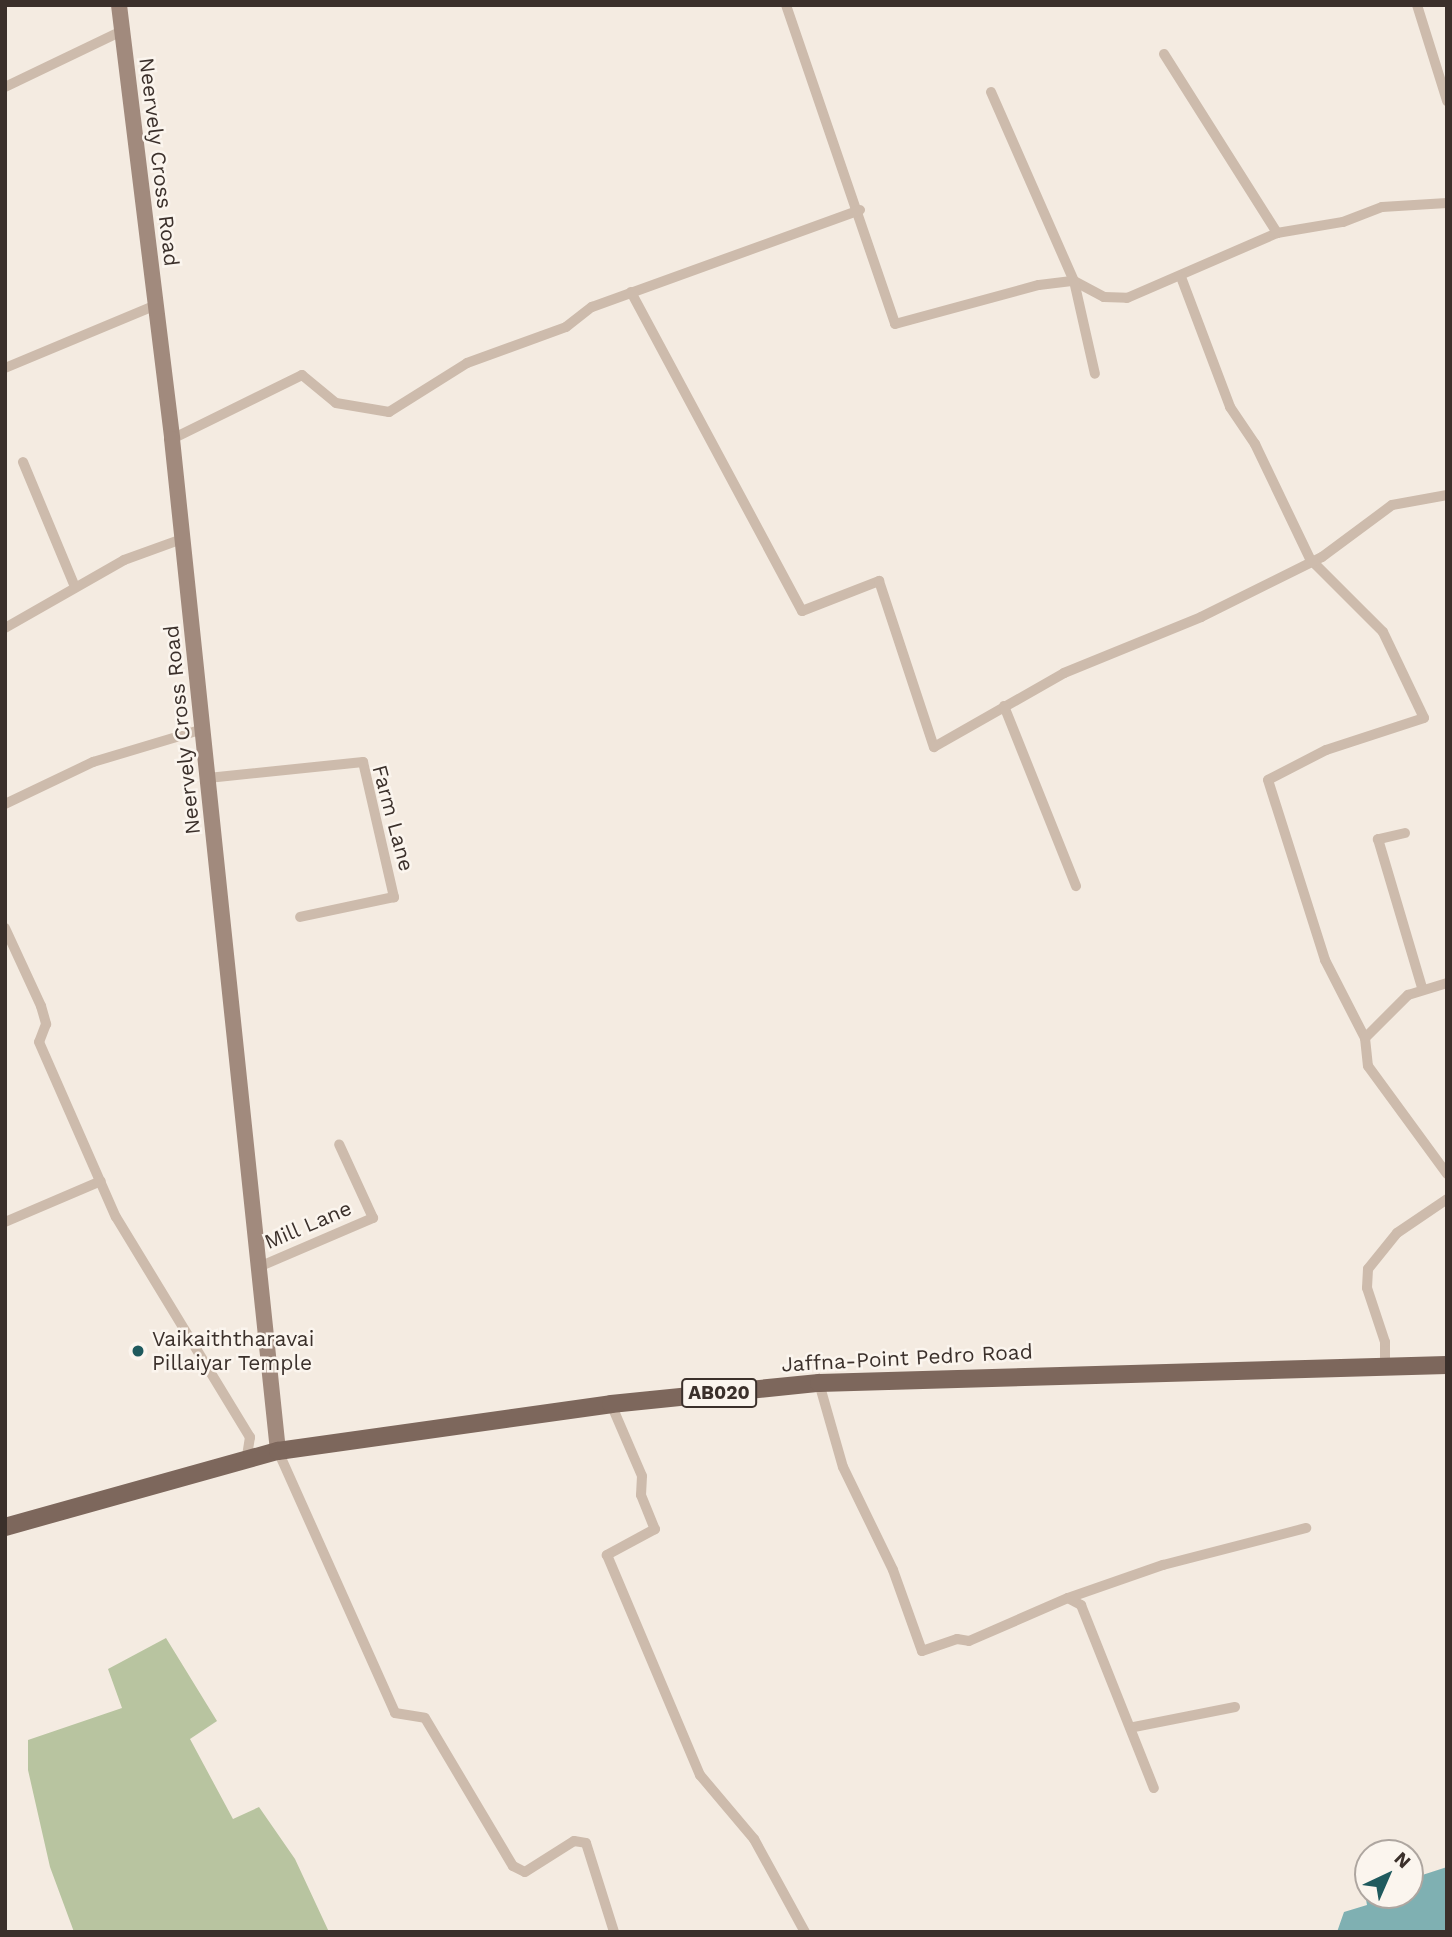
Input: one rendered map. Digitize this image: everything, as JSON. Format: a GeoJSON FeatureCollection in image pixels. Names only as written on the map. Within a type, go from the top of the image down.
{"type":"FeatureCollection","features":[{"type":"Feature","properties":{"kind":"main road","name":"Jaffna-Point Pedro Road"},"geometry":{"type":"LineString","coordinates":[[5,1527],[247,1457],[611,1404],[819,1383],[1385,1369],[1447,1365]]}},
{"type":"Feature","properties":{"kind":"street","name":"Neervely Cross Road"},"geometry":{"type":"LineString","coordinates":[[119,5],[183,539],[261,1266],[278,1451]]}},
{"type":"Feature","properties":{"kind":"street"},"geometry":{"type":"LineString","coordinates":[[786,5],[860,210],[894,324],[1074,281],[1104,297],[1127,298],[1277,233],[1343,222],[1382,207],[1447,203]]}},
{"type":"Feature","properties":{"kind":"street"},"geometry":{"type":"LineString","coordinates":[[1417,5],[1447,101]]}},
{"type":"Feature","properties":{"kind":"street"},"geometry":{"type":"LineString","coordinates":[[5,87],[121,31]]}},
{"type":"Feature","properties":{"kind":"street"},"geometry":{"type":"LineString","coordinates":[[1164,54],[1277,233]]}},
{"type":"Feature","properties":{"kind":"street"},"geometry":{"type":"LineString","coordinates":[[991,92],[1074,281],[1095,374]]}},
{"type":"Feature","properties":{"kind":"street"},"geometry":{"type":"LineString","coordinates":[[172,439],[302,375],[336,404],[390,412],[467,363],[566,327],[592,307],[860,210]]}},
{"type":"Feature","properties":{"kind":"street"},"geometry":{"type":"LineString","coordinates":[[1181,276],[1230,407],[1255,444],[1310,559],[1383,632],[1424,718],[1326,750],[1268,780],[1325,960],[1364,1038],[1380,1088],[1447,1174]]}},
{"type":"Feature","properties":{"kind":"street"},"geometry":{"type":"LineString","coordinates":[[631,292],[802,611],[879,581],[934,747],[1064,673],[1202,617],[1310,559],[1322,557],[1392,505],[1447,495]]}},
{"type":"Feature","properties":{"kind":"street"},"geometry":{"type":"LineString","coordinates":[[5,368],[156,305]]}},
{"type":"Feature","properties":{"kind":"street"},"geometry":{"type":"LineString","coordinates":[[23,462],[75,587]]}},
{"type":"Feature","properties":{"kind":"street"},"geometry":{"type":"LineString","coordinates":[[5,628],[75,587],[183,539]]}},
{"type":"Feature","properties":{"kind":"street"},"geometry":{"type":"LineString","coordinates":[[1004,706],[1076,886]]}},
{"type":"Feature","properties":{"kind":"street"},"geometry":{"type":"LineString","coordinates":[[5,804],[93,762],[203,729]]}},
{"type":"Feature","properties":{"kind":"street","name":"Farm Lane"},"geometry":{"type":"LineString","coordinates":[[208,778],[363,762],[394,897],[300,917]]}},
{"type":"Feature","properties":{"kind":"street"},"geometry":{"type":"LineString","coordinates":[[1405,833],[1378,839],[1422,988]]}},
{"type":"Feature","properties":{"kind":"street"},"geometry":{"type":"LineString","coordinates":[[5,928],[41,1006],[46,1024],[39,1042],[101,1181],[250,1437],[247,1457]]}},
{"type":"Feature","properties":{"kind":"street"},"geometry":{"type":"LineString","coordinates":[[1364,1038],[1422,988],[1447,984]]}},
{"type":"Feature","properties":{"kind":"street","name":"Mill Lane"},"geometry":{"type":"LineString","coordinates":[[261,1266],[373,1218],[340,1144]]}},
{"type":"Feature","properties":{"kind":"street"},"geometry":{"type":"LineString","coordinates":[[5,1222],[101,1181]]}},
{"type":"Feature","properties":{"kind":"street"},"geometry":{"type":"LineString","coordinates":[[1385,1369],[1385,1342],[1367,1288],[1368,1269],[1397,1233],[1447,1199]]}},
{"type":"Feature","properties":{"kind":"street"},"geometry":{"type":"LineString","coordinates":[[819,1383],[844,1467],[893,1570],[922,1651],[957,1639],[969,1641],[1068,1598],[1163,1565],[1306,1528]]}},
{"type":"Feature","properties":{"kind":"street"},"geometry":{"type":"LineString","coordinates":[[611,1404],[642,1476],[641,1495],[655,1529],[607,1555],[700,1775],[754,1839],[805,1932]]}},
{"type":"Feature","properties":{"kind":"street"},"geometry":{"type":"LineString","coordinates":[[278,1451],[395,1713],[425,1718],[513,1866],[525,1872],[574,1841],[586,1843],[614,1932]]}},
{"type":"Feature","properties":{"kind":"street"},"geometry":{"type":"LineString","coordinates":[[1068,1598],[1091,1619],[1127,1727],[1235,1707]]}},
{"type":"Feature","properties":{"kind":"street"},"geometry":{"type":"LineString","coordinates":[[1134,1727],[1154,1788]]}},
{"type":"Feature","properties":{"kind":"green space"},"geometry":{"type":"Polygon","coordinates":[[[166,1638],[217,1721],[190,1739],[233,1819],[259,1807],[295,1859],[329,1932],[74,1932],[50,1867],[28,1770],[28,1740],[122,1708],[108,1669],[166,1638]]]}},
{"type":"Feature","properties":{"kind":"water"},"geometry":{"type":"Polygon","coordinates":[[[1447,1867],[1447,1932],[1337,1932],[1344,1912],[1354,1909],[1424,1909],[1424,1874],[1447,1867]]]}},
{"type":"Feature","properties":{"kind":"place","name":"Vaikaiththaravai Pillaiyar Temple"},"geometry":{"type":"Point","coordinates":[138,1351]}}]}
